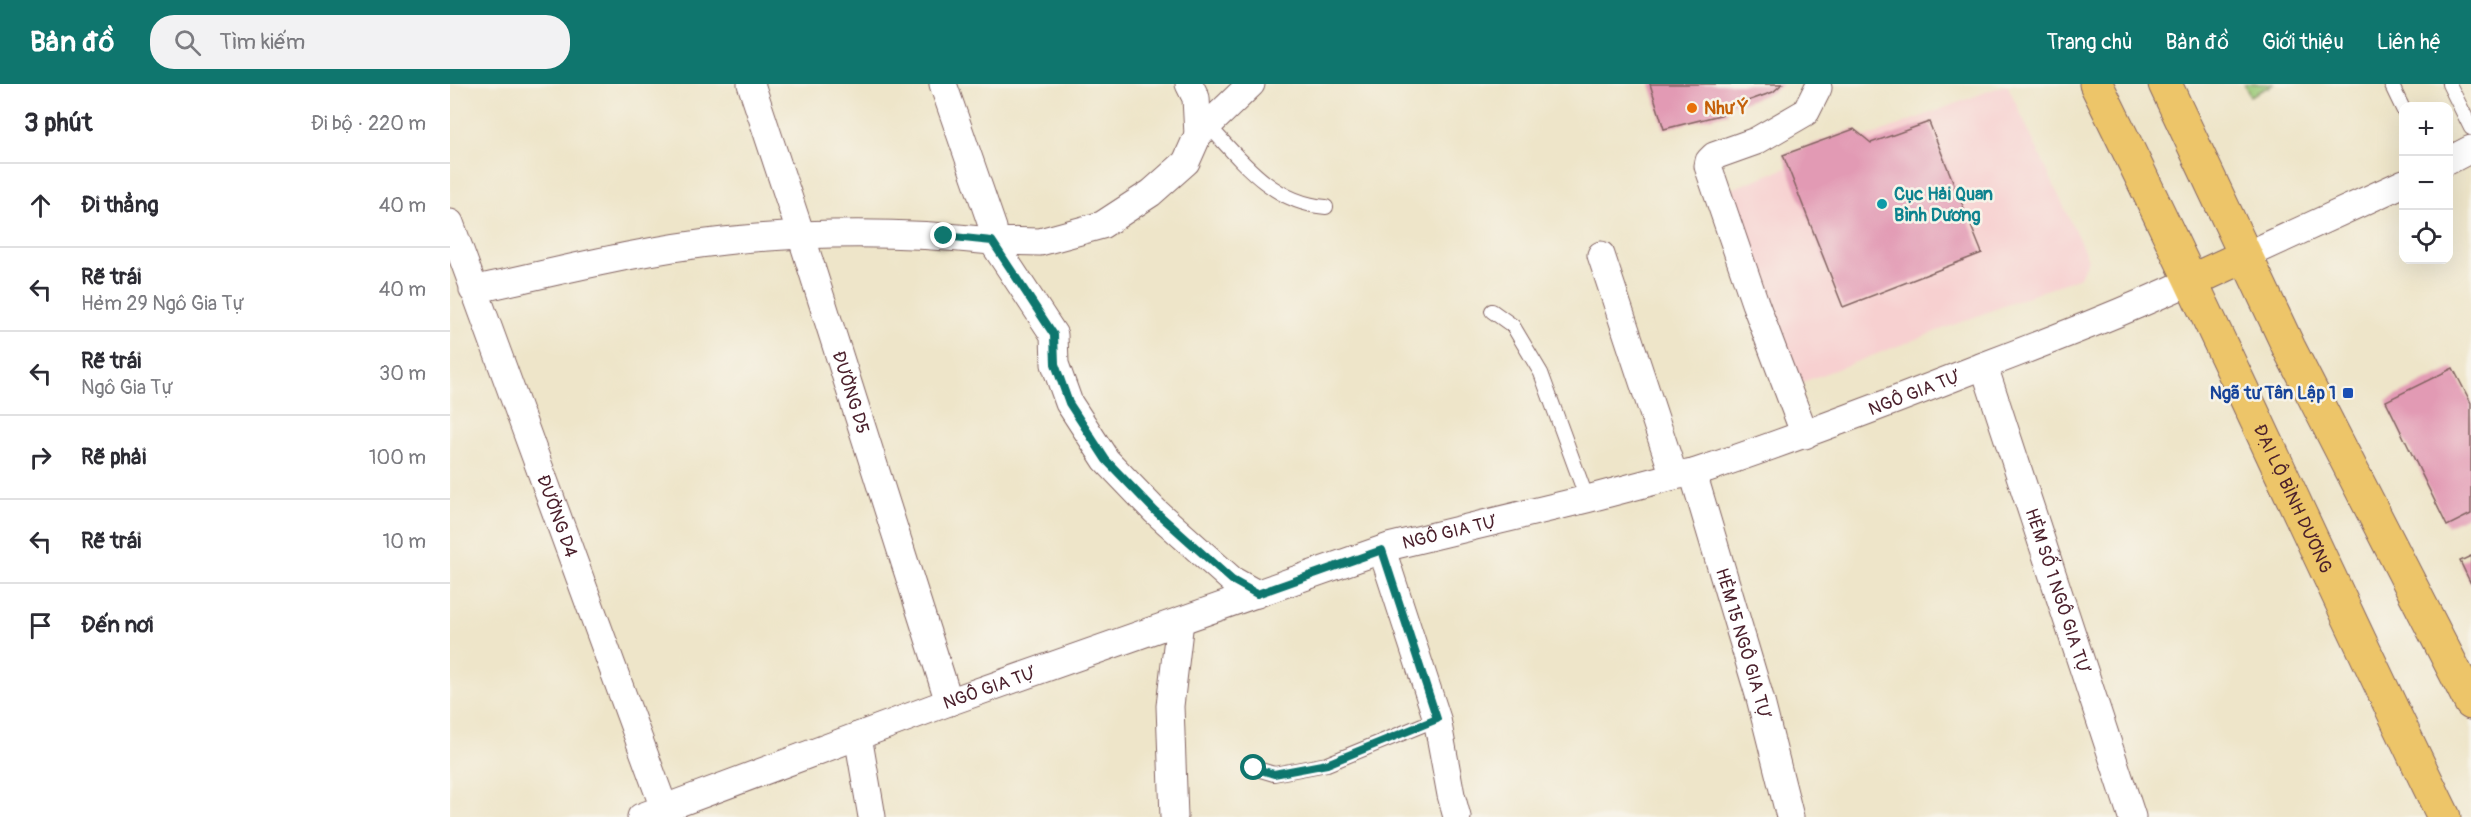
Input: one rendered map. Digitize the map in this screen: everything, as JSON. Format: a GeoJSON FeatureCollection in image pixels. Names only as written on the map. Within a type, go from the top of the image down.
{"type":"FeatureCollection","features":[{"type":"Feature","properties":{"kind":"highway","name":"ĐẠI LỘ BÌNH DƯƠNG"},"geometry":{"type":"LineString","coordinates":[[2096,84],[2193,280],[2393,713],[2444,817]]}},
{"type":"Feature","properties":{"kind":"highway"},"geometry":{"type":"LineString","coordinates":[[2165,84],[2289,348],[2471,703]]}},
{"type":"Feature","properties":{"kind":"highway"},"geometry":{"type":"LineString","coordinates":[[2193,280],[2245,256]]}},
{"type":"Feature","properties":{"kind":"street","name":"ĐƯỜNG D5"},"geometry":{"type":"LineString","coordinates":[[751,84],[949,702]]}},
{"type":"Feature","properties":{"kind":"street"},"geometry":{"type":"LineString","coordinates":[[943,84],[993,228],[992,241],[1054,335],[1055,364],[1069,403],[1106,460],[1155,511],[1232,580],[1257,594]]}},
{"type":"Feature","properties":{"kind":"street"},"geometry":{"type":"LineString","coordinates":[[1189,84],[1196,98],[1203,130]]}},
{"type":"Feature","properties":{"kind":"street"},"geometry":{"type":"LineString","coordinates":[[473,290],[637,255],[723,241],[869,232],[992,241],[1040,242],[1102,225],[1150,193],[1186,162],[1203,130],[1251,84]]}},
{"type":"Feature","properties":{"kind":"street"},"geometry":{"type":"LineString","coordinates":[[1805,435],[1755,303],[1708,166],[1714,156],[1756,141],[1806,112],[1818,88]]}},
{"type":"Feature","properties":{"kind":"street"},"geometry":{"type":"LineString","coordinates":[[2453,158],[2471,149]]}},
{"type":"Feature","properties":{"kind":"street"},"geometry":{"type":"LineString","coordinates":[[2245,256],[2399,185]]}},
{"type":"Feature","properties":{"kind":"street","name":"ĐƯỜNG D4"},"geometry":{"type":"LineString","coordinates":[[453,240],[473,290],[653,813]]}},
{"type":"Feature","properties":{"kind":"street","name":"HẺM 15 NGÔ GIA TỰ"},"geometry":{"type":"LineString","coordinates":[[1601,255],[1683,474],[1760,698],[1790,817]]}},
{"type":"Feature","properties":{"kind":"street","name":"NGÔ GIA TỰ"},"geometry":{"type":"LineString","coordinates":[[653,813],[949,702],[1382,550],[1683,474],[1805,435],[2128,310],[2193,280]]}},
{"type":"Feature","properties":{"kind":"street","name":"HẺM SỐ 1 NGÔ GIA TỰ"},"geometry":{"type":"LineString","coordinates":[[1984,366],[2132,817]]}},
{"type":"Feature","properties":{"kind":"street"},"geometry":{"type":"LineString","coordinates":[[1382,550],[1437,719],[1457,817]]}},
{"type":"Feature","properties":{"kind":"street"},"geometry":{"type":"LineString","coordinates":[[1174,817],[1170,706],[1180,621]]}},
{"type":"Feature","properties":{"kind":"street"},"geometry":{"type":"LineString","coordinates":[[858,736],[872,817]]}},
{"type":"Feature","properties":{"kind":"lane"},"geometry":{"type":"LineString","coordinates":[[2391,84],[2399,102]]}},
{"type":"Feature","properties":{"kind":"lane"},"geometry":{"type":"LineString","coordinates":[[2448,84],[2471,128]]}},
{"type":"Feature","properties":{"kind":"lane"},"geometry":{"type":"LineString","coordinates":[[1203,130],[1277,190],[1305,206],[1326,207]]}},
{"type":"Feature","properties":{"kind":"lane"},"geometry":{"type":"LineString","coordinates":[[1492,311],[1513,326],[1541,373],[1587,499]]}},
{"type":"Feature","properties":{"kind":"lane"},"geometry":{"type":"LineString","coordinates":[[1254,768],[1274,774],[1327,764],[1437,719]]}},
{"type":"Feature","properties":{"kind":"shaded area"},"geometry":{"type":"Polygon","coordinates":[[[2007,84],[2088,259],[2080,277],[1800,383],[1723,192],[2007,84]]]}},
{"type":"Feature","properties":{"kind":"green space"},"geometry":{"type":"Polygon","coordinates":[[[2244,84],[2274,84],[2250,96],[2244,84]]]}},
{"type":"Feature","properties":{"kind":"building","name":"Như Ý"},"geometry":{"type":"Polygon","coordinates":[[[1650,84],[1782,84],[1773,92],[1745,102],[1725,104],[1728,113],[1664,129],[1650,84]]]}},
{"type":"Feature","properties":{"kind":"building","name":"Cục Hải Quan Bình Dương"},"geometry":{"type":"Polygon","coordinates":[[[1929,122],[1982,253],[1843,307],[1783,155],[1854,129],[1871,143],[1929,122]]]}},
{"type":"Feature","properties":{"kind":"building"},"geometry":{"type":"Polygon","coordinates":[[[2453,368],[2471,403],[2471,514],[2447,526],[2386,401],[2453,368]]]}},
{"type":"Feature","properties":{"kind":"building"},"geometry":{"type":"Polygon","coordinates":[[[2471,556],[2471,584],[2460,561],[2471,556]]]}},
{"type":"Feature","properties":{"kind":"place","name":"Như Ý"},"geometry":{"type":"Point","coordinates":[1692,108]}},
{"type":"Feature","properties":{"kind":"place","name":"Cục Hải Quan Bình Dương"},"geometry":{"type":"Point","coordinates":[1882,204]}},
{"type":"Feature","properties":{"kind":"place","name":"Ngã tư Tân Lập 1"},"geometry":{"type":"Point","coordinates":[2348,393]}},
{"type":"Feature","properties":{"kind":"route"},"geometry":{"type":"LineString","coordinates":[[944,236],[992,241],[1054,335],[1055,364],[1069,403],[1106,460],[1155,511],[1232,580],[1257,594],[1382,550],[1437,719],[1327,764],[1274,774],[1254,768]]}}]}
